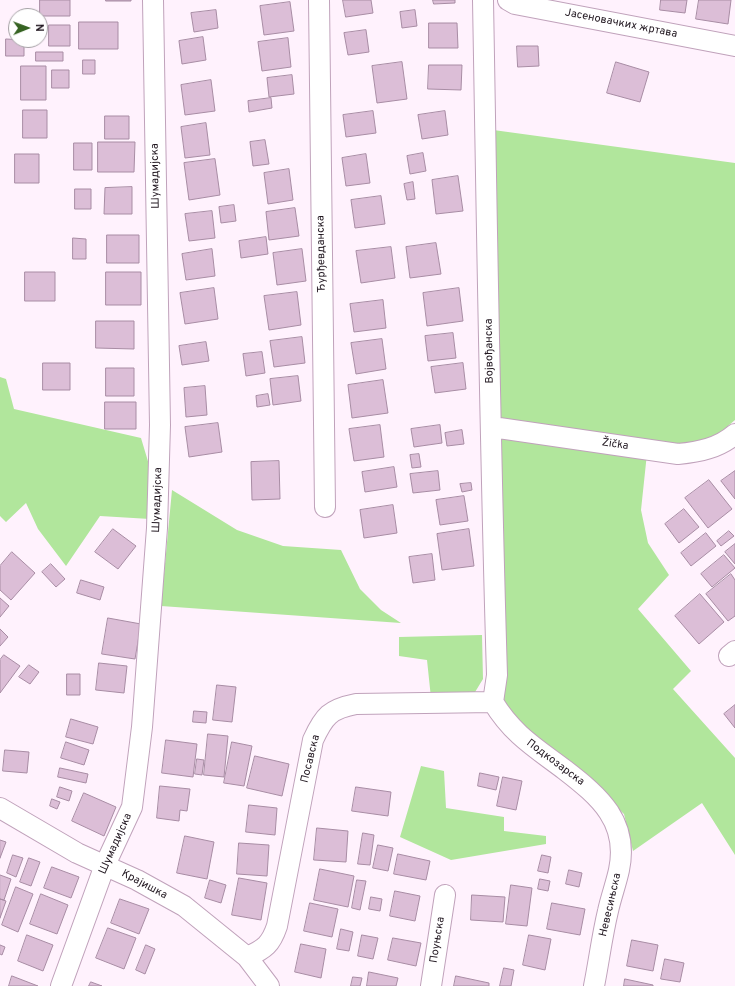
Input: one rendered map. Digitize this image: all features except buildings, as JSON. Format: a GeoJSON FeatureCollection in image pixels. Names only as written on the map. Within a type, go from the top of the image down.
{"type":"FeatureCollection","features":[{"type":"Feature","properties":{"kind":"street","name":"Шумадијска"},"geometry":{"type":"LineString","coordinates":[[61,986],[105,865],[132,807],[142,727],[157,528],[160,425],[153,0]]}},
{"type":"Feature","properties":{"kind":"street","name":"Ђурђевданска"},"geometry":{"type":"LineString","coordinates":[[319,0],[325,507]]}},
{"type":"Feature","properties":{"kind":"street","name":"Војвођанска"},"geometry":{"type":"LineString","coordinates":[[483,0],[492,427],[492,502],[497,675],[493,702]]}},
{"type":"Feature","properties":{"kind":"street","name":"Јасеновачких жртава"},"geometry":{"type":"LineString","coordinates":[[508,0],[515,4],[735,46]]}},
{"type":"Feature","properties":{"kind":"street","name":"Žička"},"geometry":{"type":"LineString","coordinates":[[492,427],[678,454],[715,447],[726,442],[735,434]]}},
{"type":"Feature","properties":{"kind":"street","name":"Подкозарска"},"geometry":{"type":"LineString","coordinates":[[493,702],[508,725],[521,737],[593,793],[607,808],[616,824]]}},
{"type":"Feature","properties":{"kind":"street","name":"Посавска"},"geometry":{"type":"LineString","coordinates":[[247,957],[261,951],[272,941],[277,926],[313,740],[321,724],[331,712],[341,707],[356,704],[493,702]]}},
{"type":"Feature","properties":{"kind":"street","name":"Крајишка"},"geometry":{"type":"LineString","coordinates":[[0,808],[77,853],[137,880],[184,906],[247,957],[269,986]]}},
{"type":"Feature","properties":{"kind":"street","name":"Невесињска"},"geometry":{"type":"LineString","coordinates":[[594,986],[608,911],[619,870],[621,842],[616,824]]}},
{"type":"Feature","properties":{"kind":"street","name":"Поуњска"},"geometry":{"type":"LineString","coordinates":[[431,986],[445,895]]}},
{"type":"Feature","properties":{"kind":"green space"},"geometry":{"type":"Polygon","coordinates":[[[486,129],[735,163],[735,420],[715,437],[696,444],[648,444],[641,510],[648,543],[669,575],[638,609],[691,671],[673,689],[735,758],[735,855],[702,803],[633,851],[624,814],[581,774],[504,710],[486,129]]]}},
{"type":"Feature","properties":{"kind":"green space"},"geometry":{"type":"Polygon","coordinates":[[[0,377],[6,379],[14,409],[141,438],[150,468],[150,519],[100,516],[66,566],[38,529],[26,503],[6,522],[0,516],[0,377]]]}},
{"type":"Feature","properties":{"kind":"green space"},"geometry":{"type":"Polygon","coordinates":[[[172,490],[237,530],[283,546],[341,550],[360,589],[381,610],[401,623],[161,606],[172,490]]]}},
{"type":"Feature","properties":{"kind":"green space"},"geometry":{"type":"Polygon","coordinates":[[[482,635],[483,679],[472,697],[431,698],[427,660],[399,656],[399,637],[482,635]]]}},
{"type":"Feature","properties":{"kind":"green space"},"geometry":{"type":"Polygon","coordinates":[[[421,766],[444,771],[446,808],[504,817],[504,831],[546,836],[546,844],[451,860],[400,837],[421,766]]]}}]}
